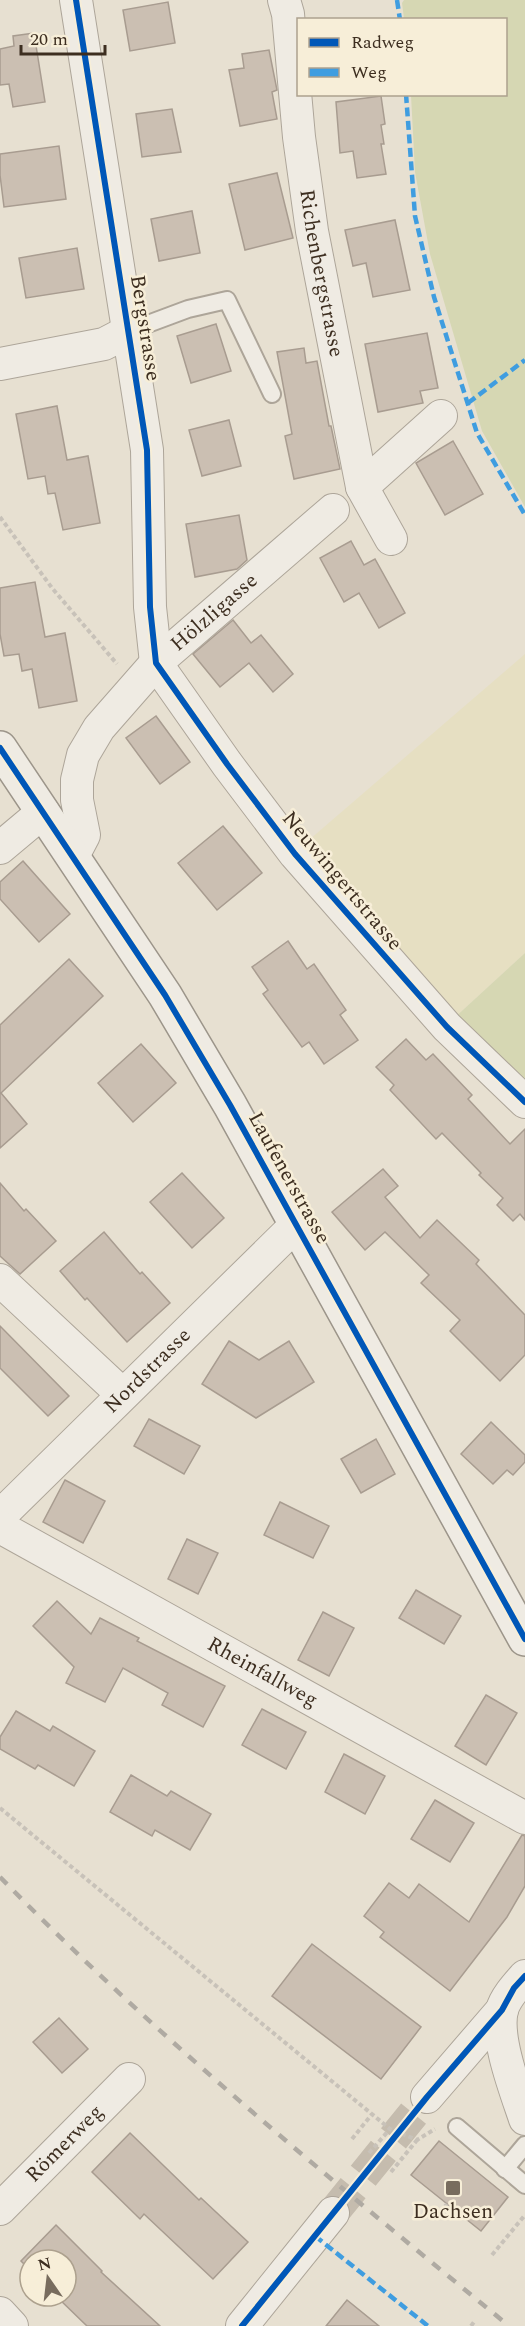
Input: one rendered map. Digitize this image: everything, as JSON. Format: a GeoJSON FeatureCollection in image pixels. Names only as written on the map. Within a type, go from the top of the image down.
{"type":"FeatureCollection","features":[{"type":"Feature","properties":{"kind":"street","name":"Bergstrasse"},"geometry":{"type":"LineString","coordinates":[[76,0],[147,450],[150,607],[156,663]]}},
{"type":"Feature","properties":{"kind":"street","name":"Richenbergstrasse"},"geometry":{"type":"LineString","coordinates":[[284,0],[288,14],[299,136],[312,231],[362,487],[392,539]]}},
{"type":"Feature","properties":{"kind":"street"},"geometry":{"type":"LineString","coordinates":[[0,364],[104,344],[129,331]]}},
{"type":"Feature","properties":{"kind":"street"},"geometry":{"type":"LineString","coordinates":[[362,487],[441,416]]}},
{"type":"Feature","properties":{"kind":"street","name":"Hölzligasse"},"geometry":{"type":"LineString","coordinates":[[73,856],[84,835],[76,788],[79,765],[89,741],[156,663],[333,510]]}},
{"type":"Feature","properties":{"kind":"street","name":"Neuwingertstrasse"},"geometry":{"type":"LineString","coordinates":[[156,663],[226,765],[295,854],[447,1027],[525,1102]]}},
{"type":"Feature","properties":{"kind":"street","name":"Laufenerstrasse"},"geometry":{"type":"LineString","coordinates":[[0,748],[165,995],[230,1105],[525,1639]]}},
{"type":"Feature","properties":{"kind":"street"},"geometry":{"type":"LineString","coordinates":[[0,848],[42,812]]}},
{"type":"Feature","properties":{"kind":"street","name":"Nordstrasse"},"geometry":{"type":"LineString","coordinates":[[0,1516],[296,1225]]}},
{"type":"Feature","properties":{"kind":"street"},"geometry":{"type":"LineString","coordinates":[[0,1280],[122,1394]]}},
{"type":"Feature","properties":{"kind":"street","name":"Rheinfallweg"},"geometry":{"type":"LineString","coordinates":[[0,1527],[525,1818]]}},
{"type":"Feature","properties":{"kind":"street"},"geometry":{"type":"LineString","coordinates":[[427,2097],[502,2010],[514,1988],[525,1976]]}},
{"type":"Feature","properties":{"kind":"street"},"geometry":{"type":"LineString","coordinates":[[502,2010],[505,2056],[525,2119]]}},
{"type":"Feature","properties":{"kind":"street","name":"Römerweg"},"geometry":{"type":"LineString","coordinates":[[0,2209],[129,2079]]}},
{"type":"Feature","properties":{"kind":"street"},"geometry":{"type":"LineString","coordinates":[[242,2326],[333,2213]]}},
{"type":"Feature","properties":{"kind":"street"},"geometry":{"type":"LineString","coordinates":[[0,2313],[12,2326]]}},
{"type":"Feature","properties":{"kind":"lane"},"geometry":{"type":"LineString","coordinates":[[129,331],[188,309],[227,300],[272,394]]}},
{"type":"Feature","properties":{"kind":"lane"},"geometry":{"type":"LineString","coordinates":[[457,2127],[525,2185]]}},
{"type":"Feature","properties":{"kind":"lane"},"geometry":{"type":"LineString","coordinates":[[505,2169],[525,2145]]}},
{"type":"Feature","properties":{"kind":"path"},"geometry":{"type":"LineString","coordinates":[[0,517],[52,588],[136,686]]}},
{"type":"Feature","properties":{"kind":"path"},"geometry":{"type":"LineString","coordinates":[[0,1808],[390,2129],[417,2140]]}},
{"type":"Feature","properties":{"kind":"path"},"geometry":{"type":"LineString","coordinates":[[351,2139],[372,2114]]}},
{"type":"Feature","properties":{"kind":"path"},"geometry":{"type":"LineString","coordinates":[[391,2172],[417,2140],[436,2128],[457,2127]]}},
{"type":"Feature","properties":{"kind":"path"},"geometry":{"type":"LineString","coordinates":[[369,2153],[390,2129]]}},
{"type":"Feature","properties":{"kind":"path"},"geometry":{"type":"LineString","coordinates":[[440,2212],[447,2204]]}},
{"type":"Feature","properties":{"kind":"path"},"geometry":{"type":"LineString","coordinates":[[492,2254],[525,2215]]}},
{"type":"Feature","properties":{"kind":"shaded area"},"geometry":{"type":"Polygon","coordinates":[[[525,654],[525,953],[452,1020],[302,846],[525,654]]]}},
{"type":"Feature","properties":{"kind":"green space"},"geometry":{"type":"Polygon","coordinates":[[[404,0],[525,0],[525,507],[482,431],[430,254],[415,172],[411,96],[507,96],[507,18],[404,18],[402,3],[404,0]]]}},
{"type":"Feature","properties":{"kind":"green space"},"geometry":{"type":"Polygon","coordinates":[[[525,953],[525,1090],[452,1020],[525,953]]]}},
{"type":"Feature","properties":{"kind":"building"},"geometry":{"type":"Polygon","coordinates":[[[168,2],[175,43],[130,51],[123,10],[168,2]]]}},
{"type":"Feature","properties":{"kind":"building"},"geometry":{"type":"Polygon","coordinates":[[[34,33],[45,102],[13,107],[9,84],[0,85],[0,49],[14,46],[13,36],[34,33]]]}},
{"type":"Feature","properties":{"kind":"building"},"geometry":{"type":"Polygon","coordinates":[[[269,50],[277,90],[272,92],[277,119],[240,126],[229,70],[244,68],[242,54],[269,50]]]}},
{"type":"Feature","properties":{"kind":"building"},"geometry":{"type":"Polygon","coordinates":[[[381,96],[385,124],[381,125],[384,144],[381,144],[386,174],[357,178],[353,151],[340,153],[336,102],[381,96]]]}},
{"type":"Feature","properties":{"kind":"building"},"geometry":{"type":"Polygon","coordinates":[[[172,109],[181,152],[142,157],[136,114],[172,109]]]}},
{"type":"Feature","properties":{"kind":"building"},"geometry":{"type":"Polygon","coordinates":[[[59,146],[66,199],[4,207],[0,154],[59,146]]]}},
{"type":"Feature","properties":{"kind":"building"},"geometry":{"type":"Polygon","coordinates":[[[277,173],[293,238],[245,250],[229,184],[277,173]]]}},
{"type":"Feature","properties":{"kind":"building"},"geometry":{"type":"Polygon","coordinates":[[[192,211],[200,253],[159,261],[151,219],[192,211]]]}},
{"type":"Feature","properties":{"kind":"building"},"geometry":{"type":"Polygon","coordinates":[[[395,220],[410,290],[373,297],[366,263],[353,266],[345,230],[395,220]]]}},
{"type":"Feature","properties":{"kind":"building"},"geometry":{"type":"Polygon","coordinates":[[[77,248],[84,289],[26,298],[19,258],[77,248]]]}},
{"type":"Feature","properties":{"kind":"building"},"geometry":{"type":"Polygon","coordinates":[[[216,324],[231,371],[191,383],[177,336],[216,324]]]}},
{"type":"Feature","properties":{"kind":"building"},"geometry":{"type":"Polygon","coordinates":[[[427,333],[438,388],[420,391],[423,403],[378,412],[365,344],[427,333]]]}},
{"type":"Feature","properties":{"kind":"building"},"geometry":{"type":"Polygon","coordinates":[[[304,348],[306,363],[317,361],[329,426],[331,426],[340,469],[294,479],[285,436],[292,434],[277,352],[304,348]]]}},
{"type":"Feature","properties":{"kind":"building"},"geometry":{"type":"Polygon","coordinates":[[[57,406],[67,460],[88,456],[100,523],[63,530],[55,493],[48,494],[45,476],[28,479],[16,414],[57,406]]]}},
{"type":"Feature","properties":{"kind":"building"},"geometry":{"type":"Polygon","coordinates":[[[229,420],[241,466],[202,476],[189,430],[229,420]]]}},
{"type":"Feature","properties":{"kind":"building"},"geometry":{"type":"Polygon","coordinates":[[[453,441],[483,494],[445,515],[416,463],[453,441]]]}},
{"type":"Feature","properties":{"kind":"building"},"geometry":{"type":"Polygon","coordinates":[[[239,515],[247,560],[237,569],[195,577],[186,524],[239,515]]]}},
{"type":"Feature","properties":{"kind":"building"},"geometry":{"type":"Polygon","coordinates":[[[351,541],[364,565],[375,559],[405,613],[379,628],[359,593],[344,602],[320,558],[351,541]]]}},
{"type":"Feature","properties":{"kind":"building"},"geometry":{"type":"Polygon","coordinates":[[[35,582],[45,637],[65,633],[77,701],[39,708],[32,669],[22,671],[19,654],[4,656],[0,634],[0,588],[35,582]]]}},
{"type":"Feature","properties":{"kind":"building"},"geometry":{"type":"Polygon","coordinates":[[[233,620],[251,643],[261,635],[293,674],[273,692],[249,663],[220,687],[193,654],[233,620]]]}},
{"type":"Feature","properties":{"kind":"building"},"geometry":{"type":"Polygon","coordinates":[[[156,716],[190,762],[160,784],[126,738],[156,716]]]}},
{"type":"Feature","properties":{"kind":"building"},"geometry":{"type":"Polygon","coordinates":[[[223,826],[262,873],[217,910],[178,863],[223,826]]]}},
{"type":"Feature","properties":{"kind":"building"},"geometry":{"type":"Polygon","coordinates":[[[23,861],[70,914],[39,942],[0,899],[0,882],[23,861]]]}},
{"type":"Feature","properties":{"kind":"building"},"geometry":{"type":"Polygon","coordinates":[[[288,941],[307,969],[314,964],[346,1010],[340,1015],[358,1040],[324,1064],[309,1042],[302,1047],[263,994],[268,990],[252,967],[288,941]]]}},
{"type":"Feature","properties":{"kind":"building"},"geometry":{"type":"Polygon","coordinates":[[[69,959],[103,996],[1,1093],[27,1124],[0,1148],[0,1025],[69,959]]]}},
{"type":"Feature","properties":{"kind":"building"},"geometry":{"type":"Polygon","coordinates":[[[406,1039],[426,1060],[433,1054],[472,1095],[468,1099],[510,1144],[525,1129],[525,1220],[520,1214],[513,1221],[497,1205],[503,1198],[479,1175],[481,1173],[442,1133],[436,1139],[390,1090],[394,1085],[376,1067],[406,1039]]]}},
{"type":"Feature","properties":{"kind":"building"},"geometry":{"type":"Polygon","coordinates":[[[141,1044],[176,1083],[133,1122],[98,1083],[141,1044]]]}},
{"type":"Feature","properties":{"kind":"building"},"geometry":{"type":"Polygon","coordinates":[[[383,1169],[398,1186],[385,1197],[420,1238],[437,1220],[479,1260],[476,1264],[525,1315],[525,1355],[500,1381],[450,1331],[460,1320],[421,1283],[429,1275],[385,1232],[365,1250],[332,1212],[383,1169]]]}},
{"type":"Feature","properties":{"kind":"building"},"geometry":{"type":"Polygon","coordinates":[[[182,1173],[224,1218],[192,1248],[150,1202],[182,1173]]]}},
{"type":"Feature","properties":{"kind":"building"},"geometry":{"type":"Polygon","coordinates":[[[0,1183],[24,1211],[26,1209],[56,1241],[20,1274],[0,1256],[0,1183]]]}},
{"type":"Feature","properties":{"kind":"building"},"geometry":{"type":"Polygon","coordinates":[[[104,1232],[140,1274],[142,1272],[170,1303],[127,1342],[60,1271],[104,1232]]]}},
{"type":"Feature","properties":{"kind":"building"},"geometry":{"type":"Polygon","coordinates":[[[0,1326],[69,1396],[48,1416],[0,1368],[0,1326]]]}},
{"type":"Feature","properties":{"kind":"building"},"geometry":{"type":"Polygon","coordinates":[[[229,1341],[259,1360],[289,1341],[314,1382],[256,1418],[202,1384],[229,1341]]]}},
{"type":"Feature","properties":{"kind":"building"},"geometry":{"type":"Polygon","coordinates":[[[149,1419],[200,1446],[184,1474],[134,1446],[149,1419]]]}},
{"type":"Feature","properties":{"kind":"building"},"geometry":{"type":"Polygon","coordinates":[[[491,1422],[525,1455],[525,1462],[513,1475],[507,1470],[493,1484],[461,1454],[491,1422]]]}},
{"type":"Feature","properties":{"kind":"building"},"geometry":{"type":"Polygon","coordinates":[[[376,1439],[395,1474],[361,1493],[341,1459],[376,1439]]]}},
{"type":"Feature","properties":{"kind":"building"},"geometry":{"type":"Polygon","coordinates":[[[65,1480],[105,1501],[83,1543],[43,1522],[65,1480]]]}},
{"type":"Feature","properties":{"kind":"building"},"geometry":{"type":"Polygon","coordinates":[[[280,1502],[329,1526],[313,1558],[264,1535],[280,1502]]]}},
{"type":"Feature","properties":{"kind":"building"},"geometry":{"type":"Polygon","coordinates":[[[187,1539],[218,1553],[198,1594],[168,1579],[187,1539]]]}},
{"type":"Feature","properties":{"kind":"building"},"geometry":{"type":"Polygon","coordinates":[[[416,1590],[461,1616],[444,1644],[399,1618],[416,1590]]]}},
{"type":"Feature","properties":{"kind":"building"},"geometry":{"type":"Polygon","coordinates":[[[57,1601],[91,1634],[100,1618],[139,1638],[137,1641],[225,1686],[203,1727],[162,1705],[168,1693],[123,1668],[105,1702],[66,1683],[74,1667],[33,1626],[57,1601]]]}},
{"type":"Feature","properties":{"kind":"building"},"geometry":{"type":"Polygon","coordinates":[[[323,1612],[354,1628],[329,1676],[298,1660],[323,1612]]]}},
{"type":"Feature","properties":{"kind":"building"},"geometry":{"type":"Polygon","coordinates":[[[486,1695],[517,1713],[486,1765],[455,1746],[486,1695]]]}},
{"type":"Feature","properties":{"kind":"building"},"geometry":{"type":"Polygon","coordinates":[[[262,1709],[306,1732],[286,1769],[242,1745],[262,1709]]]}},
{"type":"Feature","properties":{"kind":"building"},"geometry":{"type":"Polygon","coordinates":[[[16,1711],[50,1731],[53,1726],[95,1751],[74,1786],[38,1765],[35,1769],[0,1749],[0,1737],[16,1711]]]}},
{"type":"Feature","properties":{"kind":"building"},"geometry":{"type":"Polygon","coordinates":[[[344,1754],[385,1776],[365,1814],[325,1792],[344,1754]]]}},
{"type":"Feature","properties":{"kind":"building"},"geometry":{"type":"Polygon","coordinates":[[[131,1775],[167,1796],[171,1791],[211,1814],[190,1850],[155,1830],[152,1836],[110,1812],[131,1775]]]}},
{"type":"Feature","properties":{"kind":"building"},"geometry":{"type":"Polygon","coordinates":[[[435,1800],[474,1823],[450,1862],[411,1839],[435,1800]]]}},
{"type":"Feature","properties":{"kind":"building"},"geometry":{"type":"Polygon","coordinates":[[[522,1835],[525,1836],[525,1886],[507,1917],[450,1991],[380,1937],[384,1932],[364,1916],[389,1883],[409,1898],[419,1884],[469,1922],[522,1835]]]}},
{"type":"Feature","properties":{"kind":"building"},"geometry":{"type":"Polygon","coordinates":[[[312,1944],[421,2027],[381,2079],[272,1996],[312,1944]]]}},
{"type":"Feature","properties":{"kind":"building"},"geometry":{"type":"Polygon","coordinates":[[[59,2018],[88,2049],[62,2073],[33,2042],[59,2018]]]}},
{"type":"Feature","properties":{"kind":"building"},"geometry":{"type":"Polygon","coordinates":[[[130,2133],[199,2200],[201,2198],[248,2242],[213,2279],[144,2214],[140,2219],[92,2172],[130,2133]]]}},
{"type":"Feature","properties":{"kind":"building"},"geometry":{"type":"Polygon","coordinates":[[[439,2141],[508,2197],[481,2231],[411,2175],[439,2141]]]}},
{"type":"Feature","properties":{"kind":"building"},"geometry":{"type":"Polygon","coordinates":[[[56,2225],[101,2272],[160,2326],[87,2326],[68,2308],[78,2308],[78,2248],[34,2248],[56,2225]]]}},
{"type":"Feature","properties":{"kind":"building"},"geometry":{"type":"Polygon","coordinates":[[[347,2300],[379,2326],[326,2326],[347,2300]]]}},
{"type":"Feature","properties":{"kind":"tunnel"},"geometry":{"type":"LineString","coordinates":[[333,2213],[427,2097]]}},
{"type":"Feature","properties":{"kind":"railway"},"geometry":{"type":"LineString","coordinates":[[0,1877],[122,1996],[248,2109],[509,2326]]}},
{"type":"Feature","properties":{"kind":"marked path"},"geometry":{"type":"LineString","coordinates":[[397,0],[400,18]]}},
{"type":"Feature","properties":{"kind":"marked path"},"geometry":{"type":"LineString","coordinates":[[406,96],[415,216],[434,297],[477,433],[525,515]]}},
{"type":"Feature","properties":{"kind":"marked path"},"geometry":{"type":"LineString","coordinates":[[468,403],[525,360]]}},
{"type":"Feature","properties":{"kind":"marked path"},"geometry":{"type":"LineString","coordinates":[[315,2236],[428,2326]]}},
{"type":"Feature","properties":{"kind":"cycle path"},"geometry":{"type":"LineString","coordinates":[[76,0],[147,450],[150,607],[156,663],[227,764],[295,854],[447,1027],[525,1102]]}},
{"type":"Feature","properties":{"kind":"cycle path"},"geometry":{"type":"LineString","coordinates":[[0,748],[165,995],[230,1105],[525,1639]]}},
{"type":"Feature","properties":{"kind":"cycle path"},"geometry":{"type":"LineString","coordinates":[[242,2326],[427,2097],[502,2010],[514,1988],[525,1976]]}},
{"type":"Feature","properties":{"kind":"place","name":"Dachsen"},"geometry":{"type":"Point","coordinates":[453,2188]}}]}
